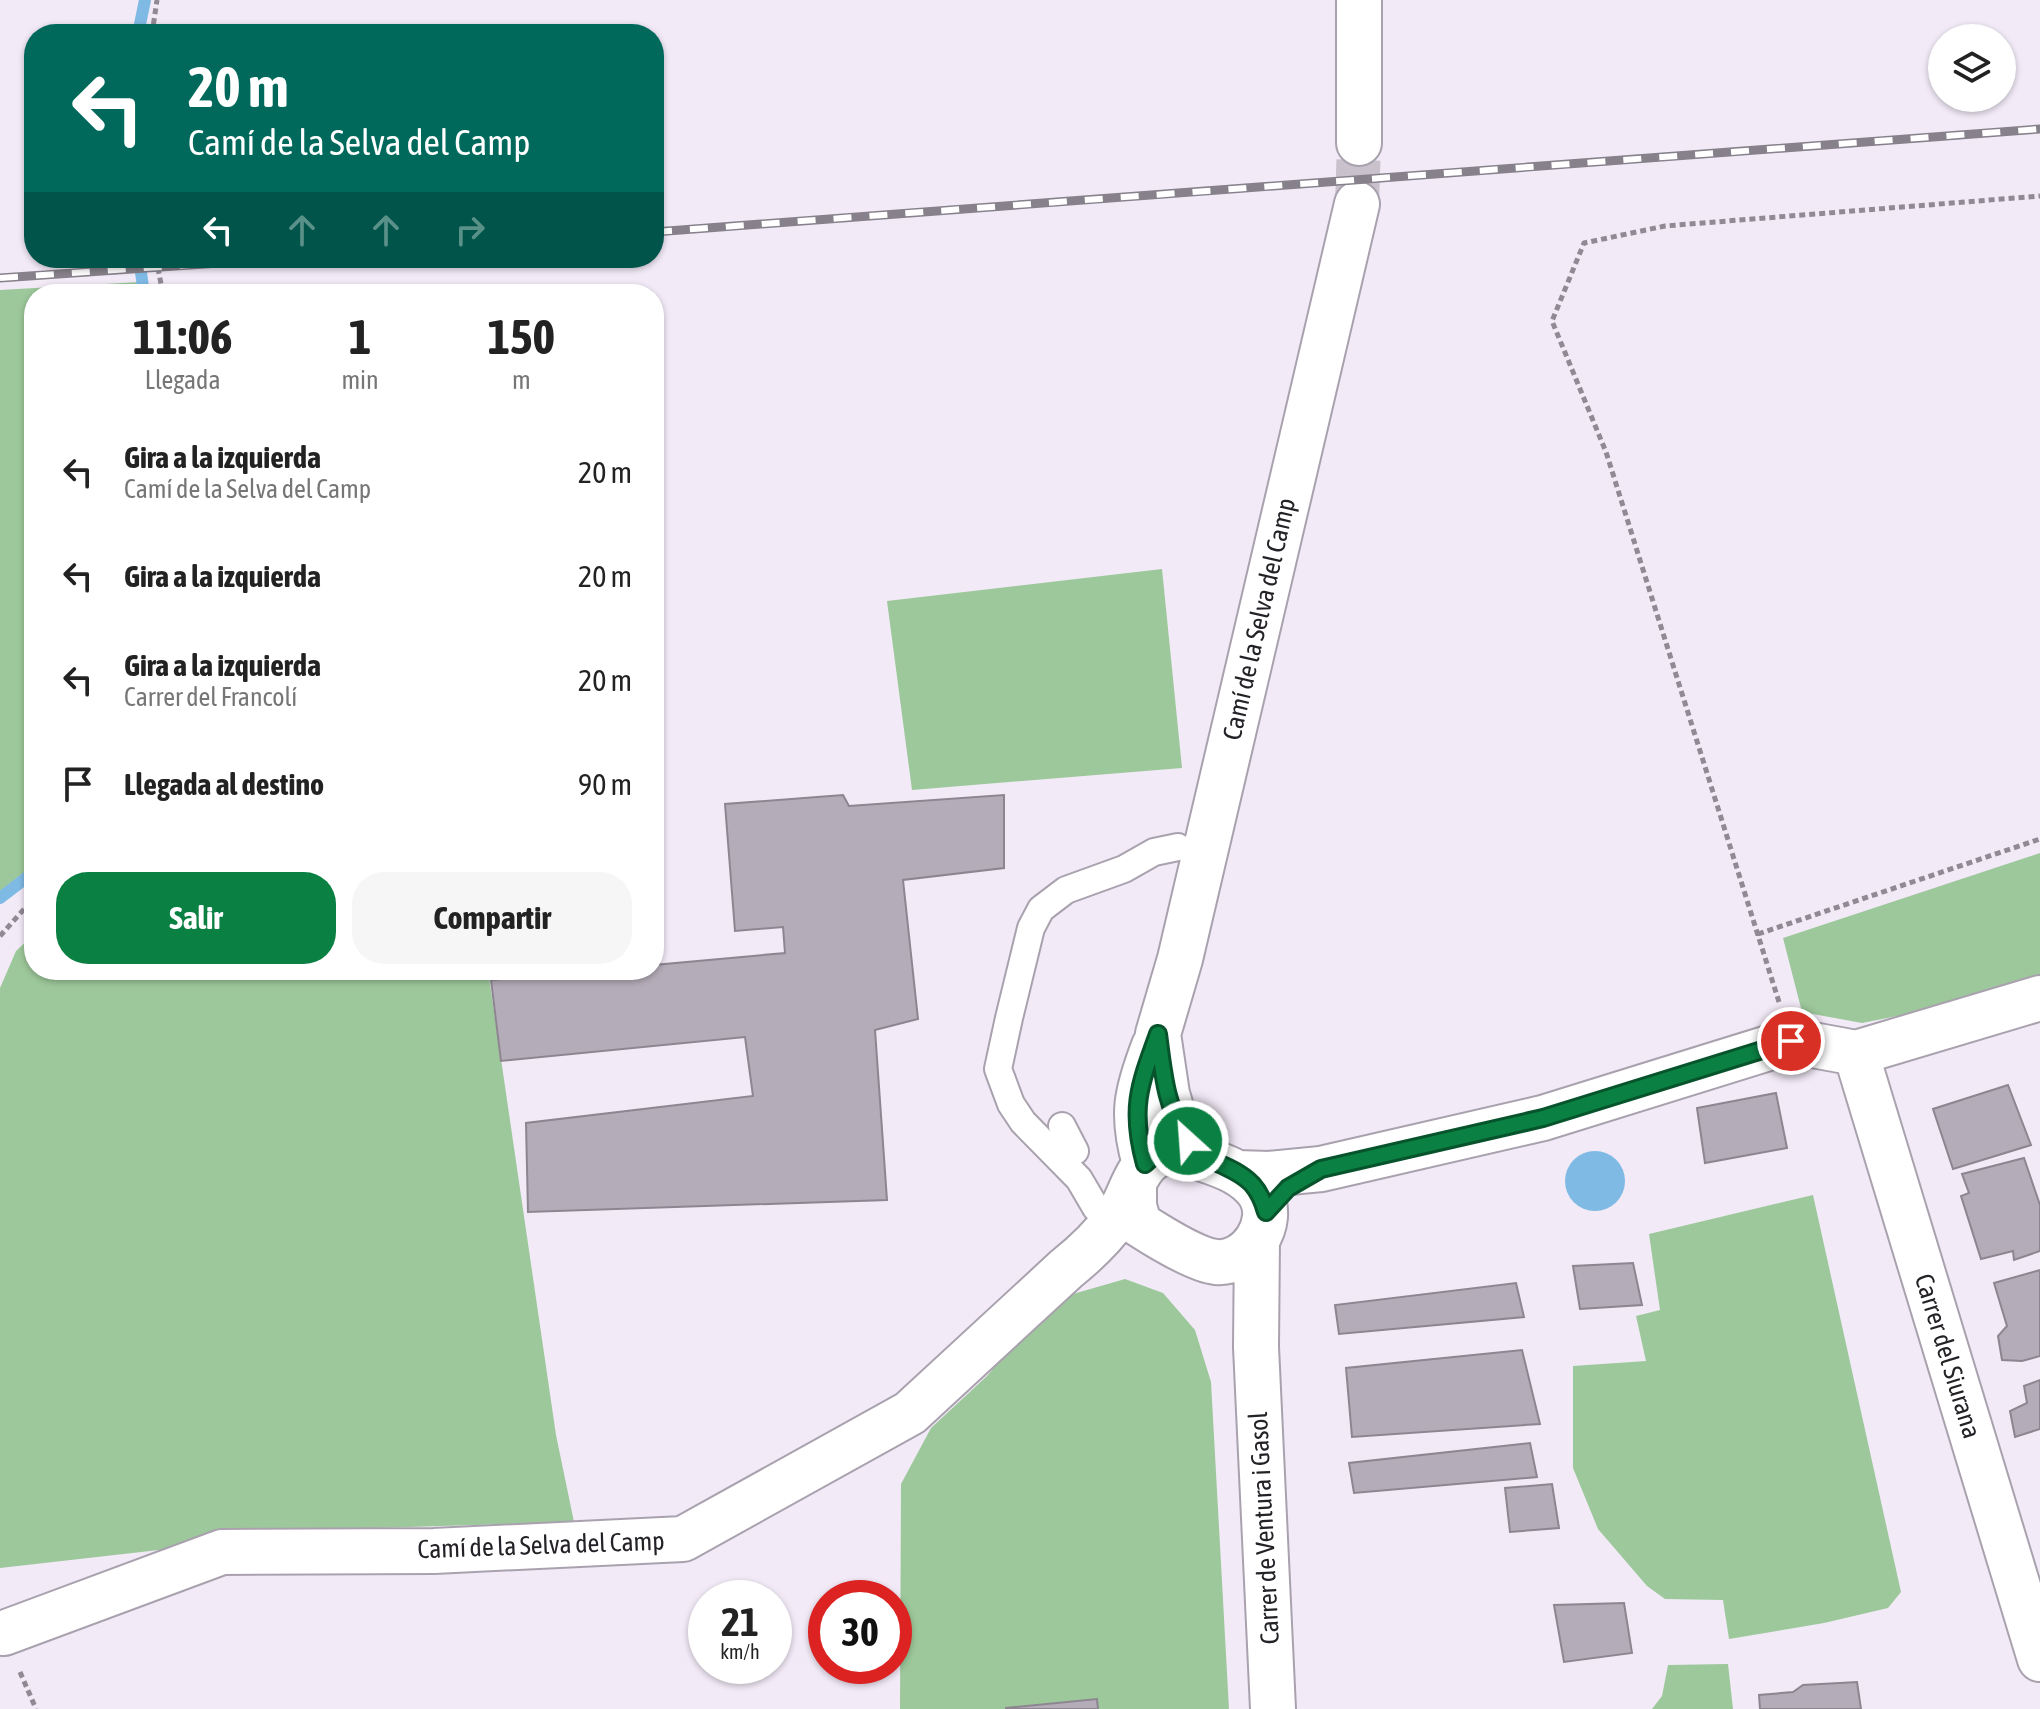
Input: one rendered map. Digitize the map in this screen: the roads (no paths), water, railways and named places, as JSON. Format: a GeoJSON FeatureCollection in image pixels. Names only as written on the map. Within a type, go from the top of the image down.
{"type":"FeatureCollection","features":[{"type":"Feature","properties":{"kind":"street"},"geometry":{"type":"LineString","coordinates":[[1359,0],[1359,143]]}},
{"type":"Feature","properties":{"kind":"street","name":"Camí de la Selva del Camp"},"geometry":{"type":"LineString","coordinates":[[4,1633],[222,1552],[434,1551],[683,1539],[910,1413],[1125,1213],[1138,1140],[1136,1109],[1141,1079],[1180,959],[1189,861],[1357,204]]}},
{"type":"Feature","properties":{"kind":"street"},"geometry":{"type":"LineString","coordinates":[[1218,1165],[1269,1174],[1321,1169],[1543,1118],[1791,1041],[1856,1053],[2040,998]]}},
{"type":"Feature","properties":{"kind":"street","name":"Camí de la Selva del Camp"},"geometry":{"type":"LineString","coordinates":[[1158,1034],[1167,1094],[1176,1125],[1218,1165]]}},
{"type":"Feature","properties":{"kind":"street","name":"Carrer del Siurana"},"geometry":{"type":"LineString","coordinates":[[1856,1053],[2037,1637]]}},
{"type":"Feature","properties":{"kind":"street"},"geometry":{"type":"LineString","coordinates":[[1261,1226],[1261,1196],[1250,1182],[1218,1165],[1179,1151],[1159,1154],[1125,1213],[1214,1262],[1231,1261],[1241,1257],[1288,1188],[1321,1169]]}},
{"type":"Feature","properties":{"kind":"street","name":"Carrer de Ventura i Gasol"},"geometry":{"type":"LineString","coordinates":[[1261,1226],[1256,1347],[1273,1709]]}},
{"type":"Feature","properties":{"kind":"street","name":"Carrer de Ventura i Gasol"},"geometry":{"type":"LineString","coordinates":[[1214,1262],[1232,1285],[1256,1347]]}},
{"type":"Feature","properties":{"kind":"lane"},"geometry":{"type":"LineString","coordinates":[[1125,1213],[1079,1179],[1023,1122],[1011,1104],[998,1069],[1031,928],[1041,909],[1066,890],[1124,869],[1154,852],[1189,861]]}},
{"type":"Feature","properties":{"kind":"lane"},"geometry":{"type":"LineString","coordinates":[[1018,1077],[1031,1108],[1075,1151],[1125,1213]]}},
{"type":"Feature","properties":{"kind":"lane"},"geometry":{"type":"LineString","coordinates":[[1062,1126],[1075,1151]]}},
{"type":"Feature","properties":{"kind":"water"},"geometry":{"type":"Polygon","coordinates":[[[1595,1151],[1607,1153],[1616,1160],[1623,1169],[1623,1193],[1616,1202],[1607,1209],[1595,1211],[1583,1209],[1574,1202],[1567,1193],[1565,1181],[1567,1169],[1574,1160],[1583,1153],[1595,1151]]]}},
{"type":"Feature","properties":{"kind":"waterway"},"geometry":{"type":"LineString","coordinates":[[140,24],[145,0]]}},
{"type":"Feature","properties":{"kind":"waterway"},"geometry":{"type":"LineString","coordinates":[[140,268],[143,284]]}},
{"type":"Feature","properties":{"kind":"waterway"},"geometry":{"type":"LineString","coordinates":[[0,898],[24,880]]}},
{"type":"Feature","properties":{"kind":"tunnel"},"geometry":{"type":"LineString","coordinates":[[1357,204],[1359,143]]}},
{"type":"Feature","properties":{"kind":"railway"},"geometry":{"type":"LineString","coordinates":[[664,231],[2040,129]]}},
{"type":"Feature","properties":{"kind":"railway"},"geometry":{"type":"LineString","coordinates":[[0,278],[146,268]]}}]}
